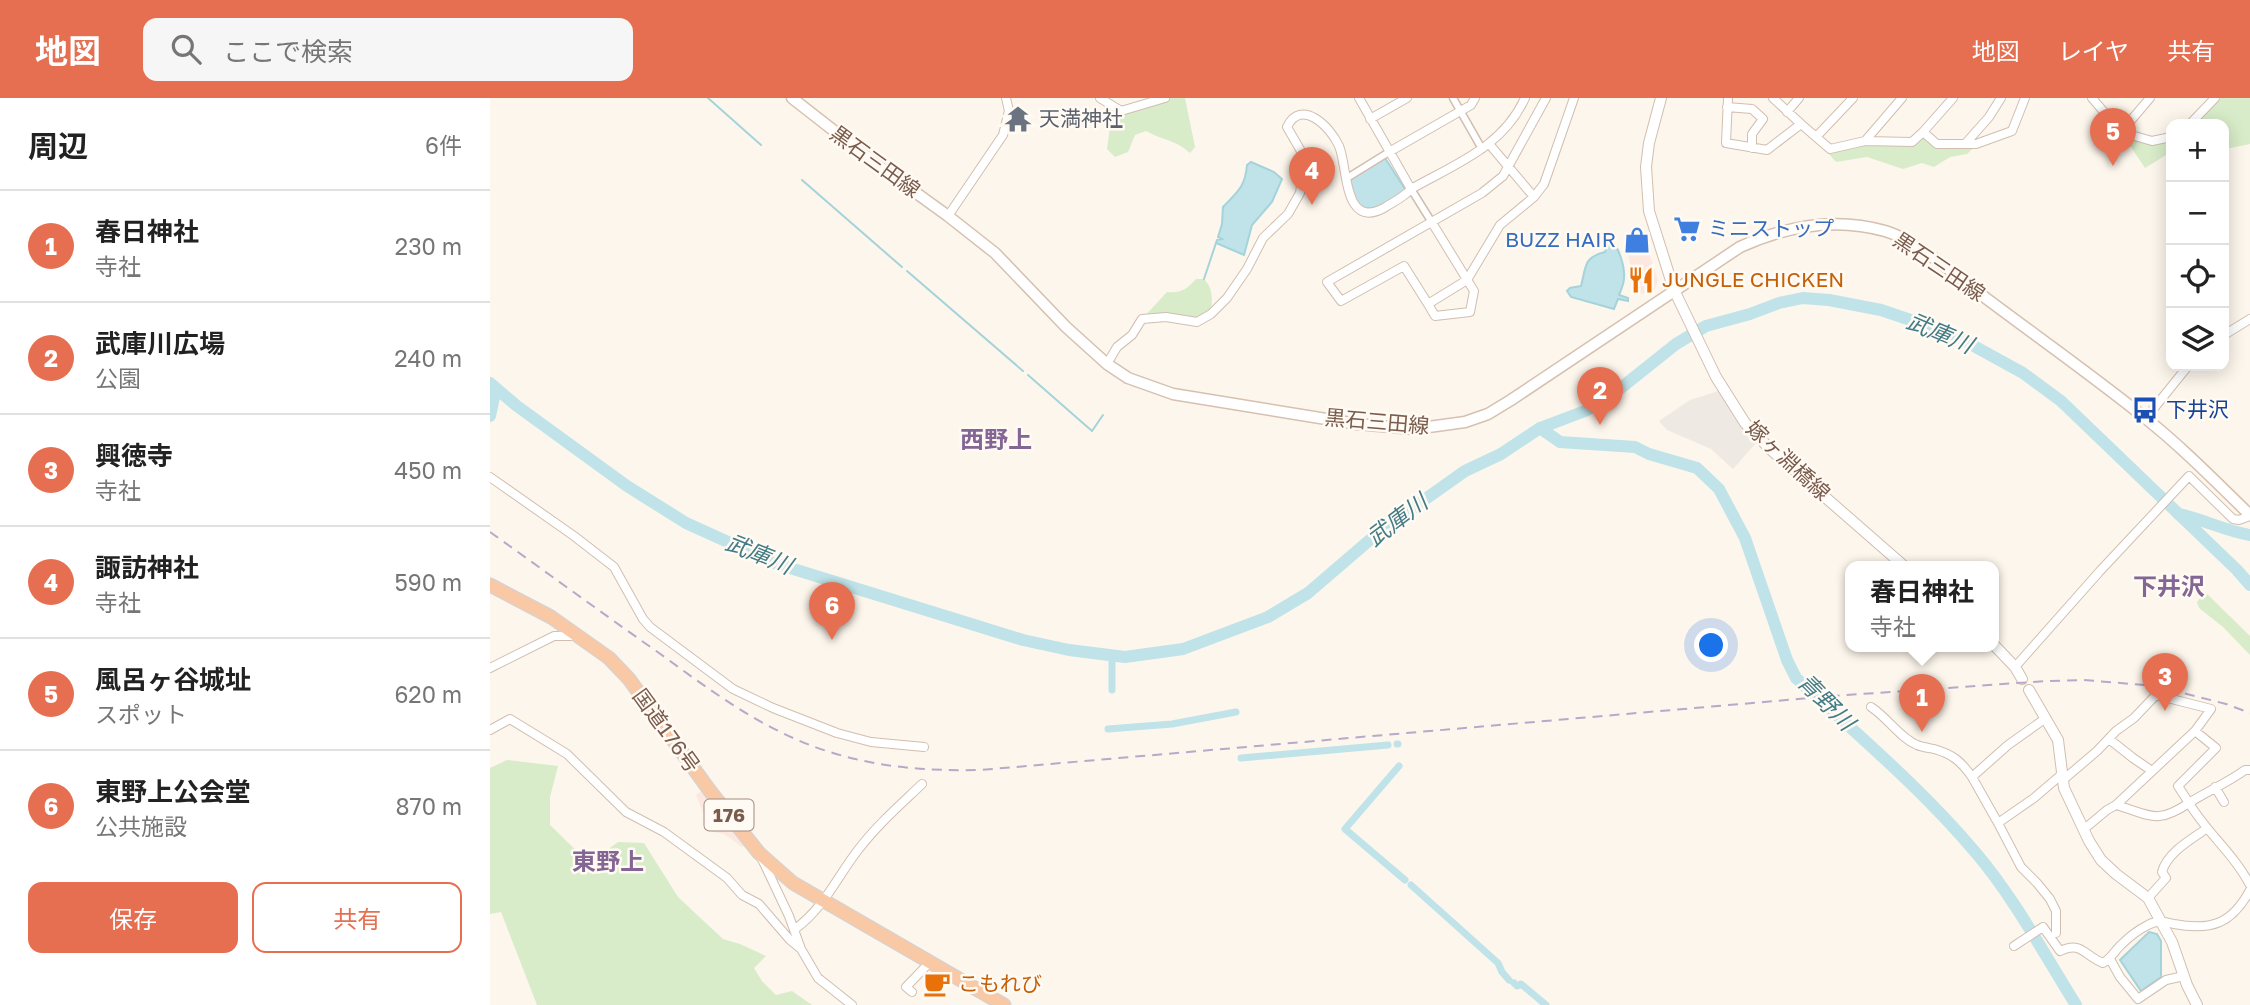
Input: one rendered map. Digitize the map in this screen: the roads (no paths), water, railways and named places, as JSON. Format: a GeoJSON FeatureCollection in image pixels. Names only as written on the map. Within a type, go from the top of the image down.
{"type":"FeatureCollection","features":[{"type":"Feature","properties":{"kind":"highway","name":"国道176号"},"geometry":{"type":"LineString","coordinates":[[490,585],[533,606],[609,658],[629,679],[710,791],[759,853],[793,883],[1004,1005]]}},
{"type":"Feature","properties":{"kind":"main road","name":"黒石三田線"},"geometry":{"type":"LineString","coordinates":[[792,98],[995,253],[1066,327],[1107,364],[1128,378],[1173,394],[1357,424],[1414,429],[1465,422],[1488,414],[1676,295],[1740,247],[1798,227],[1845,224],[1889,232],[1948,269],[2146,418],[2250,515]]}},
{"type":"Feature","properties":{"kind":"street"},"geometry":{"type":"LineString","coordinates":[[948,216],[1003,135],[1009,111],[1006,98]]}},
{"type":"Feature","properties":{"kind":"street"},"geometry":{"type":"LineString","coordinates":[[1100,98],[1121,111],[1166,98]]}},
{"type":"Feature","properties":{"kind":"street"},"geometry":{"type":"LineString","coordinates":[[1359,98],[1411,189],[1431,221],[1474,291],[1470,312],[1435,316],[1404,266],[1341,301],[1327,282],[1431,221],[1493,186],[1508,167],[1546,98]]}},
{"type":"Feature","properties":{"kind":"street"},"geometry":{"type":"LineString","coordinates":[[1370,119],[1407,98]]}},
{"type":"Feature","properties":{"kind":"street"},"geometry":{"type":"LineString","coordinates":[[1453,98],[1486,147],[1508,167],[1534,198]]}},
{"type":"Feature","properties":{"kind":"street"},"geometry":{"type":"LineString","coordinates":[[1346,178],[1471,105],[1475,98]]}},
{"type":"Feature","properties":{"kind":"street"},"geometry":{"type":"LineString","coordinates":[[1107,364],[1117,347],[1132,335],[1142,319],[1166,317],[1196,322],[1210,314],[1227,298],[1247,269],[1263,237],[1288,214],[1300,193],[1305,158],[1287,127],[1294,114],[1303,110],[1326,124],[1339,147],[1352,201],[1368,212],[1381,209],[1486,147],[1508,125],[1525,98]]}},
{"type":"Feature","properties":{"kind":"street"},"geometry":{"type":"LineString","coordinates":[[1428,304],[1467,280],[1500,225],[1534,198],[1544,184],[1574,98]]}},
{"type":"Feature","properties":{"kind":"street","name":"嫁ヶ淵橋線"},"geometry":{"type":"LineString","coordinates":[[1661,98],[1649,143],[1646,167],[1649,211],[1676,295],[1716,377],[1745,423],[1770,449],[1897,561]]}},
{"type":"Feature","properties":{"kind":"street"},"geometry":{"type":"LineString","coordinates":[[1773,98],[1830,149],[1865,141],[1912,142],[1953,98]]}},
{"type":"Feature","properties":{"kind":"street"},"geometry":{"type":"LineString","coordinates":[[1787,111],[1799,98]]}},
{"type":"Feature","properties":{"kind":"street"},"geometry":{"type":"LineString","coordinates":[[1816,137],[1853,98]]}},
{"type":"Feature","properties":{"kind":"street"},"geometry":{"type":"LineString","coordinates":[[1865,141],[1902,98]]}},
{"type":"Feature","properties":{"kind":"street"},"geometry":{"type":"LineString","coordinates":[[1966,143],[1989,117],[2001,98]]}},
{"type":"Feature","properties":{"kind":"street"},"geometry":{"type":"LineString","coordinates":[[1923,132],[1937,144],[1976,144],[2012,131],[2025,98]]}},
{"type":"Feature","properties":{"kind":"street"},"geometry":{"type":"LineString","coordinates":[[2092,98],[2121,132],[2152,141],[2166,138]]}},
{"type":"Feature","properties":{"kind":"street"},"geometry":{"type":"LineString","coordinates":[[2121,132],[2150,98]]}},
{"type":"Feature","properties":{"kind":"street"},"geometry":{"type":"LineString","coordinates":[[2194,119],[2212,99]]}},
{"type":"Feature","properties":{"kind":"street"},"geometry":{"type":"LineString","coordinates":[[1752,148],[1752,134],[1763,119],[1752,109],[1728,102],[1726,144],[1752,148],[1767,150],[1801,124]]}},
{"type":"Feature","properties":{"kind":"street"},"geometry":{"type":"LineString","coordinates":[[2229,332],[2250,319]]}},
{"type":"Feature","properties":{"kind":"street"},"geometry":{"type":"LineString","coordinates":[[2146,418],[2184,371]]}},
{"type":"Feature","properties":{"kind":"street"},"geometry":{"type":"LineString","coordinates":[[2015,667],[2100,571],[2189,477],[2233,519],[2239,520],[2250,515]]}},
{"type":"Feature","properties":{"kind":"street"},"geometry":{"type":"LineString","coordinates":[[493,479],[614,567],[643,620],[733,689],[837,733],[871,741],[924,747]]}},
{"type":"Feature","properties":{"kind":"street"},"geometry":{"type":"LineString","coordinates":[[490,668],[554,636],[571,636],[575,633]]}},
{"type":"Feature","properties":{"kind":"street"},"geometry":{"type":"LineString","coordinates":[[1999,650],[2022,679]]}},
{"type":"Feature","properties":{"kind":"street"},"geometry":{"type":"LineString","coordinates":[[2029,690],[2058,740],[2067,795],[2083,830],[2101,860],[2148,898],[2178,955],[2197,1005]]}},
{"type":"Feature","properties":{"kind":"street"},"geometry":{"type":"LineString","coordinates":[[1997,823],[2063,777],[2134,718],[2155,695],[2211,709],[2195,731],[2116,805],[2083,830]]}},
{"type":"Feature","properties":{"kind":"street"},"geometry":{"type":"LineString","coordinates":[[1871,708],[1918,745],[1938,750],[1961,761],[2021,867],[2050,899],[2056,911],[2056,933]]}},
{"type":"Feature","properties":{"kind":"street"},"geometry":{"type":"LineString","coordinates":[[1972,777],[2008,745],[2046,718]]}},
{"type":"Feature","properties":{"kind":"street"},"geometry":{"type":"LineString","coordinates":[[490,730],[510,719],[567,754],[626,812],[664,832],[727,878],[742,895],[759,904],[801,949]]}},
{"type":"Feature","properties":{"kind":"street"},"geometry":{"type":"LineString","coordinates":[[2195,731],[2216,748],[2178,786],[2206,829],[2236,861],[2250,885]]}},
{"type":"Feature","properties":{"kind":"street"},"geometry":{"type":"LineString","coordinates":[[2109,738],[2152,771]]}},
{"type":"Feature","properties":{"kind":"street"},"geometry":{"type":"LineString","coordinates":[[2116,805],[2161,818],[2245,770],[2250,770]]}},
{"type":"Feature","properties":{"kind":"street"},"geometry":{"type":"LineString","coordinates":[[794,929],[823,902],[858,849],[922,783]]}},
{"type":"Feature","properties":{"kind":"street"},"geometry":{"type":"LineString","coordinates":[[2215,788],[2224,802]]}},
{"type":"Feature","properties":{"kind":"street"},"geometry":{"type":"LineString","coordinates":[[2148,898],[2166,878],[2162,872],[2164,864],[2206,829]]}},
{"type":"Feature","properties":{"kind":"street"},"geometry":{"type":"LineString","coordinates":[[759,853],[801,949],[818,978],[852,1005]]}},
{"type":"Feature","properties":{"kind":"street"},"geometry":{"type":"LineString","coordinates":[[2014,946],[2043,927],[2060,951],[2072,946],[2103,962],[2110,959],[2121,945],[2148,925],[2161,921],[2195,927],[2213,926],[2235,914],[2250,890]]}},
{"type":"Feature","properties":{"kind":"street"},"geometry":{"type":"LineString","coordinates":[[2110,959],[2120,977],[2138,999],[2166,980],[2184,976]]}},
{"type":"Feature","properties":{"kind":"street"},"geometry":{"type":"LineString","coordinates":[[912,992],[906,987],[930,962]]}},
{"type":"Feature","properties":{"kind":"water"},"geometry":{"type":"Polygon","coordinates":[[[1385,158],[1405,189],[1403,194],[1376,207],[1362,207],[1352,193],[1349,180],[1385,158]]]}},
{"type":"Feature","properties":{"kind":"water"},"geometry":{"type":"Polygon","coordinates":[[[1251,162],[1274,172],[1282,179],[1272,202],[1252,225],[1244,255],[1216,243],[1222,239],[1218,237],[1223,207],[1239,189],[1247,165],[1251,162]]]}},
{"type":"Feature","properties":{"kind":"water"},"geometry":{"type":"Polygon","coordinates":[[[1612,241],[1624,269],[1624,282],[1619,295],[1628,298],[1628,301],[1618,299],[1614,309],[1571,297],[1567,291],[1581,286],[1589,260],[1605,252],[1608,242],[1612,241]]]}},
{"type":"Feature","properties":{"kind":"water"},"geometry":{"type":"Polygon","coordinates":[[[2149,932],[2157,934],[2161,941],[2161,977],[2141,991],[2120,960],[2149,932]]]}},
{"type":"Feature","properties":{"kind":"waterway"},"geometry":{"type":"LineString","coordinates":[[708,98],[761,145]]}},
{"type":"Feature","properties":{"kind":"waterway"},"geometry":{"type":"LineString","coordinates":[[802,180],[902,267]]}},
{"type":"Feature","properties":{"kind":"waterway"},"geometry":{"type":"LineString","coordinates":[[1204,279],[1216,243]]}},
{"type":"Feature","properties":{"kind":"waterway"},"geometry":{"type":"LineString","coordinates":[[907,271],[1023,371]]}},
{"type":"Feature","properties":{"kind":"waterway","name":"武庫川"},"geometry":{"type":"LineString","coordinates":[[490,383],[517,406],[627,486],[686,523],[774,563],[1023,640],[1069,650],[1125,657],[1183,649],[1268,617],[1308,593],[1379,532],[1465,471],[1501,454],[1540,428],[1585,411],[1607,399],[1676,344],[1706,326],[1779,303],[1803,298],[1829,300],[1881,310],[1952,334],[2023,373],[2061,401],[2250,585]]}},
{"type":"Feature","properties":{"kind":"waterway"},"geometry":{"type":"LineString","coordinates":[[1028,375],[1092,431],[1103,415]]}},
{"type":"Feature","properties":{"kind":"waterway"},"geometry":{"type":"LineString","coordinates":[[490,416],[496,388]]}},
{"type":"Feature","properties":{"kind":"waterway","name":"青野川"},"geometry":{"type":"LineString","coordinates":[[1540,428],[1560,442],[1635,447],[1649,454],[1697,468],[1719,489],[1745,538],[1787,660],[1796,678],[1912,785],[1976,853],[2016,908],[2076,1005]]}},
{"type":"Feature","properties":{"kind":"waterway"},"geometry":{"type":"LineString","coordinates":[[2178,514],[2250,535]]}},
{"type":"Feature","properties":{"kind":"waterway"},"geometry":{"type":"LineString","coordinates":[[1112,655],[1112,690]]}},
{"type":"Feature","properties":{"kind":"waterway"},"geometry":{"type":"LineString","coordinates":[[1108,729],[1172,724],[1236,712]]}},
{"type":"Feature","properties":{"kind":"waterway"},"geometry":{"type":"LineString","coordinates":[[1241,758],[1388,745]]}},
{"type":"Feature","properties":{"kind":"waterway"},"geometry":{"type":"LineString","coordinates":[[1399,766],[1345,829],[1405,880]]}},
{"type":"Feature","properties":{"kind":"waterway"},"geometry":{"type":"LineString","coordinates":[[1411,885],[1498,963],[1509,980]]}},
{"type":"Feature","properties":{"kind":"waterway"},"geometry":{"type":"LineString","coordinates":[[1514,983],[1517,986],[1521,984],[1546,1005]]}},
{"type":"Feature","properties":{"kind":"railway"},"geometry":{"type":"LineString","coordinates":[[490,532],[700,683],[763,723],[809,745],[833,753],[906,768],[981,770],[1833,696],[2046,681],[2084,680],[2156,686],[2250,713]]}},
{"type":"Feature","properties":{"kind":"place","name":"天満神社"},"geometry":{"type":"Point","coordinates":[1018,119]}},
{"type":"Feature","properties":{"kind":"place","name":"風呂ヶ谷城址"},"geometry":{"type":"Point","coordinates":[2113,166]}},
{"type":"Feature","properties":{"kind":"place","name":"諏訪神社"},"geometry":{"type":"Point","coordinates":[1312,205]}},
{"type":"Feature","properties":{"kind":"place","name":"ミニストップ"},"geometry":{"type":"Point","coordinates":[1687,229]}},
{"type":"Feature","properties":{"kind":"place","name":"BUZZ HAIR"},"geometry":{"type":"Point","coordinates":[1637,240]}},
{"type":"Feature","properties":{"kind":"place","name":"JUNGLE CHICKEN"},"geometry":{"type":"Point","coordinates":[1641,280]}},
{"type":"Feature","properties":{"kind":"place","name":"下井沢"},"geometry":{"type":"Point","coordinates":[2145,410]}},
{"type":"Feature","properties":{"kind":"place","name":"武庫川広場"},"geometry":{"type":"Point","coordinates":[1600,425]}},
{"type":"Feature","properties":{"kind":"place","name":"東野上公会堂"},"geometry":{"type":"Point","coordinates":[832,640]}},
{"type":"Feature","properties":{"kind":"place","name":"興徳寺"},"geometry":{"type":"Point","coordinates":[2165,711]}},
{"type":"Feature","properties":{"kind":"place","name":"春日神社"},"geometry":{"type":"Point","coordinates":[1922,732]}},
{"type":"Feature","properties":{"kind":"place","name":"こもれび"},"geometry":{"type":"Point","coordinates":[937,984]}},
{"type":"Feature","properties":{"kind":"district","name":"西野上"},"geometry":{"type":"Point","coordinates":[996,440]}},
{"type":"Feature","properties":{"kind":"district","name":"下井沢"},"geometry":{"type":"Point","coordinates":[2169,587]}},
{"type":"Feature","properties":{"kind":"district","name":"東野上"},"geometry":{"type":"Point","coordinates":[608,862]}}]}
